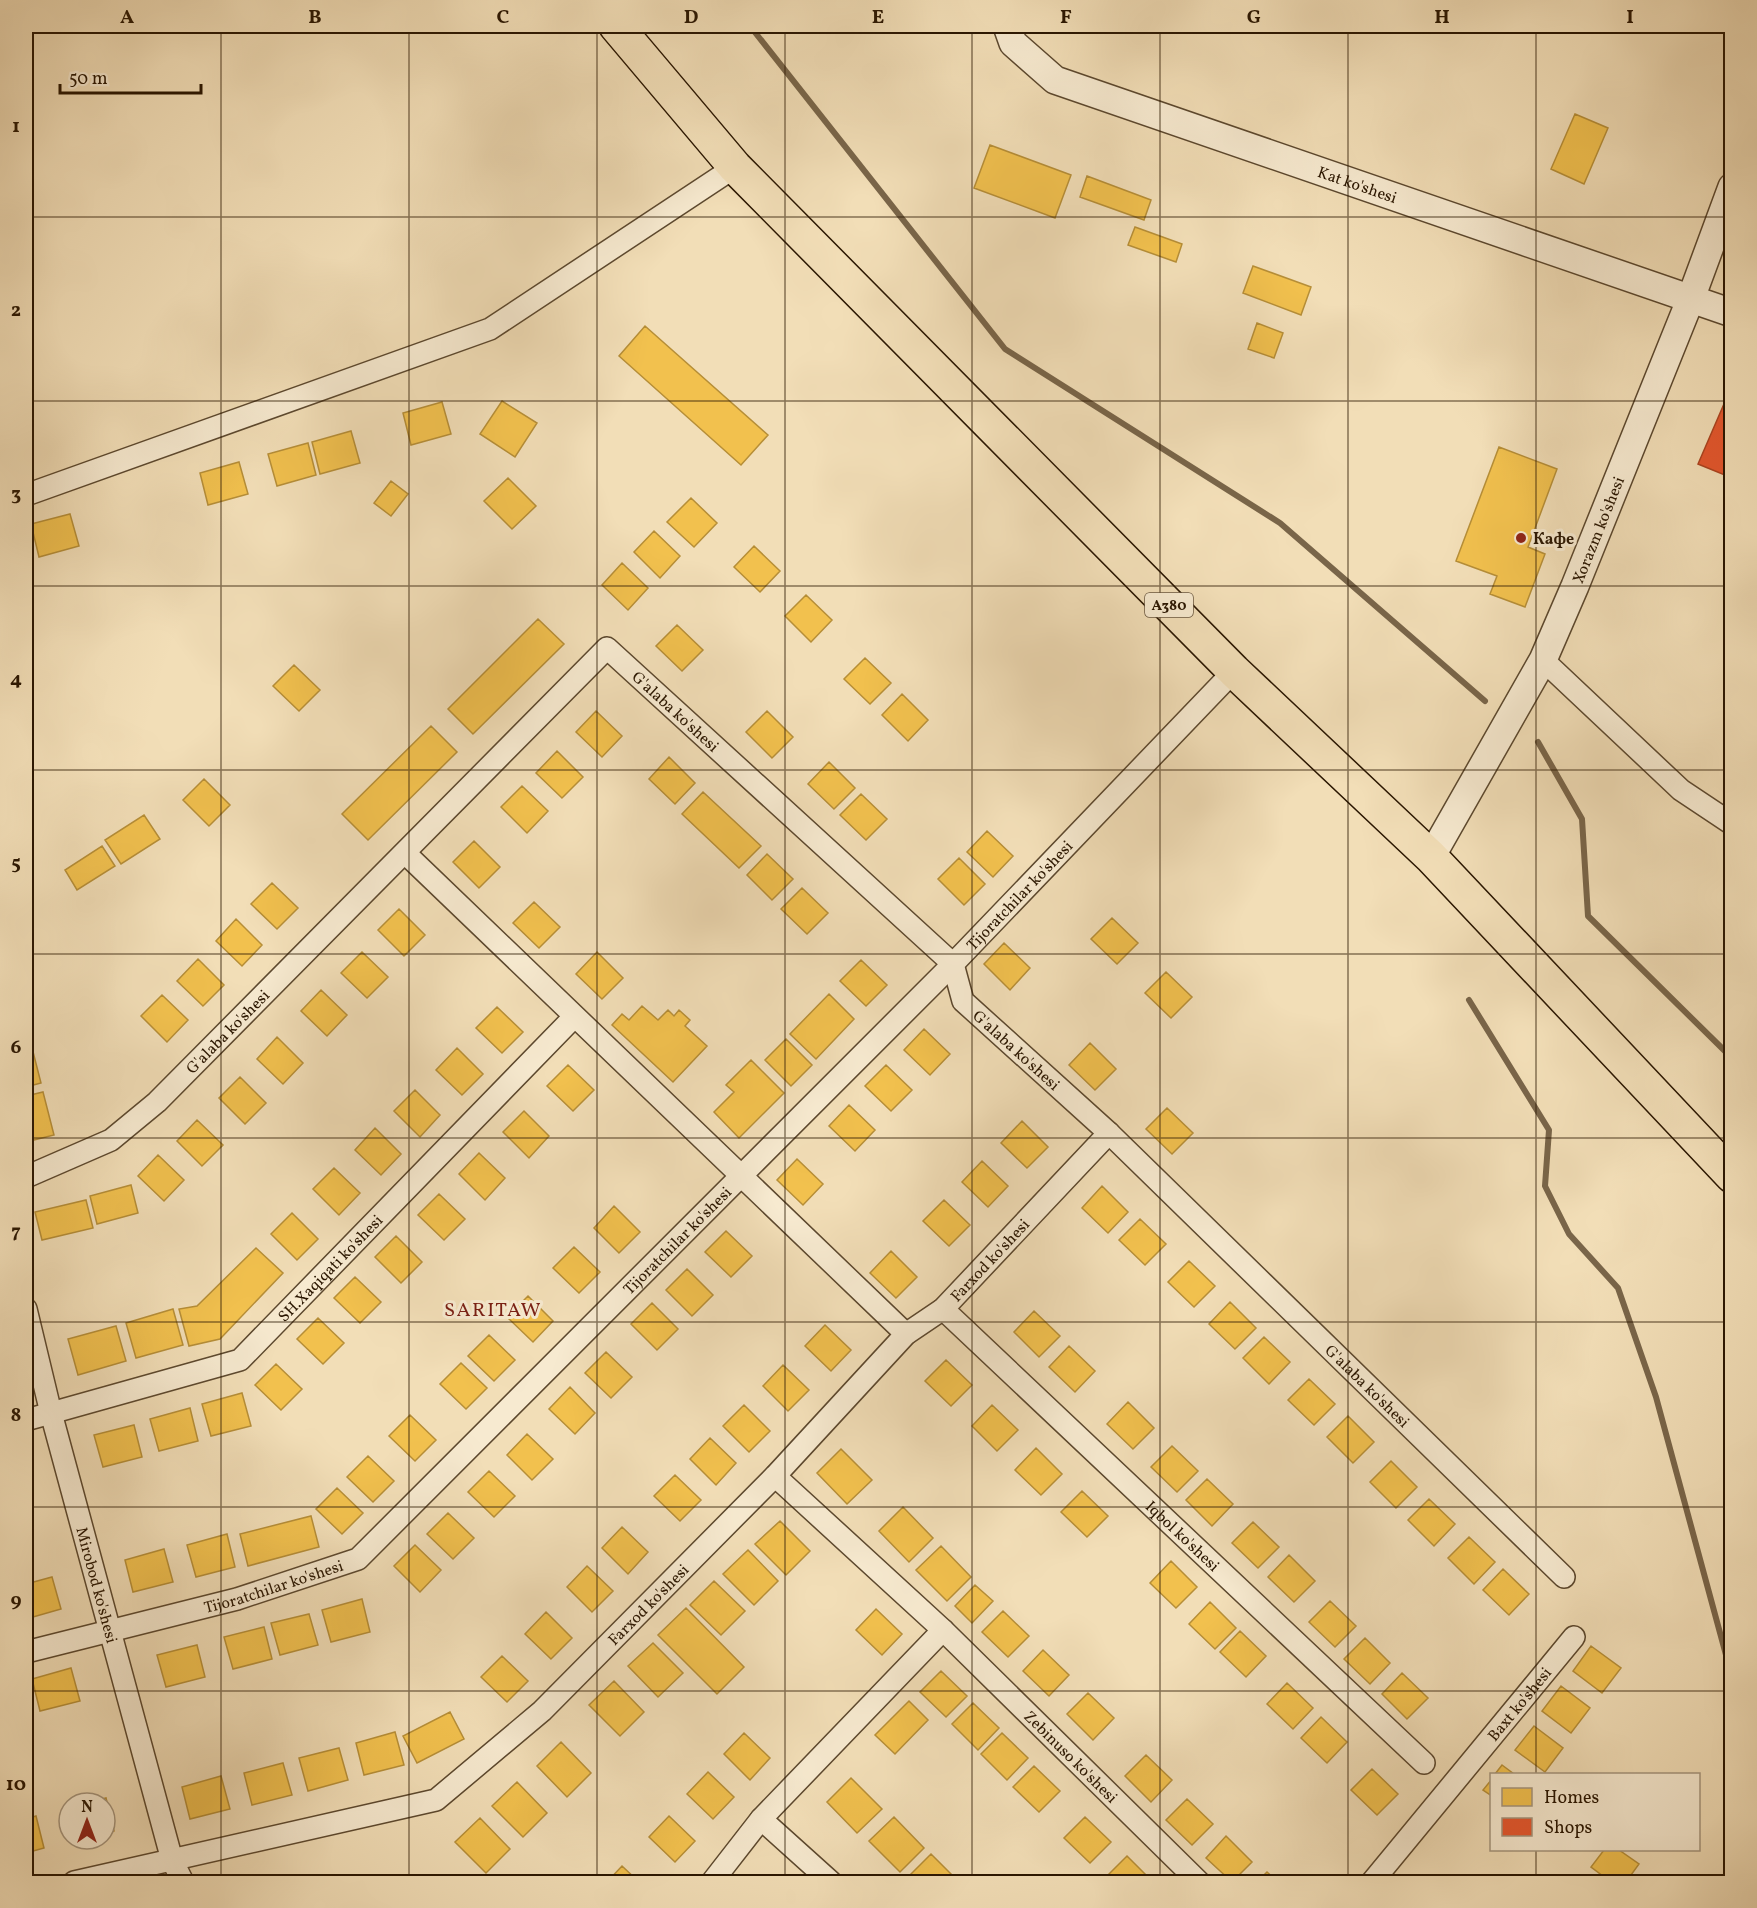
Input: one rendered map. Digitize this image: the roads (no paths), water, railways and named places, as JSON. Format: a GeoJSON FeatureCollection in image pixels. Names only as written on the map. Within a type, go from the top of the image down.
{"type":"FeatureCollection","features":[{"type":"Feature","properties":{"kind":"highway","name":"A380"},"geometry":{"type":"LineString","coordinates":[[616,26],[735,167],[1234,671],[1431,857],[1731,1176]]}},
{"type":"Feature","properties":{"kind":"street","name":"Kat ko'shesi"},"geometry":{"type":"LineString","coordinates":[[1007,26],[1013,43],[1054,80],[1731,313]]}},
{"type":"Feature","properties":{"kind":"street"},"geometry":{"type":"LineString","coordinates":[[26,495],[490,329],[735,167]]}},
{"type":"Feature","properties":{"kind":"street","name":"Xorazm ko'shesi"},"geometry":{"type":"LineString","coordinates":[[1431,857],[1543,660],[1691,298],[1731,187]]}},
{"type":"Feature","properties":{"kind":"street","name":"G'alaba ko'shesi"},"geometry":{"type":"LineString","coordinates":[[26,1177],[111,1140],[157,1102],[607,648],[953,964],[963,1001],[1109,1133],[1564,1577]]}},
{"type":"Feature","properties":{"kind":"street"},"geometry":{"type":"LineString","coordinates":[[1543,660],[1681,790],[1731,824]]}},
{"type":"Feature","properties":{"kind":"street","name":"Tijoratchilar ko'shesi"},"geometry":{"type":"LineString","coordinates":[[26,1652],[237,1599],[358,1559],[953,964],[1234,671]]}},
{"type":"Feature","properties":{"kind":"street"},"geometry":{"type":"LineString","coordinates":[[405,853],[906,1334]]}},
{"type":"Feature","properties":{"kind":"street","name":"SH.Xaqiqati ko'shesi"},"geometry":{"type":"LineString","coordinates":[[26,1420],[240,1360],[574,1017]]}},
{"type":"Feature","properties":{"kind":"street","name":"Farxod ko'shesi"},"geometry":{"type":"LineString","coordinates":[[74,1882],[436,1800],[542,1711],[775,1476],[906,1334],[943,1309],[1109,1133]]}},
{"type":"Feature","properties":{"kind":"street","name":"Iqbol ko'shesi"},"geometry":{"type":"LineString","coordinates":[[943,1309],[1424,1762]]}},
{"type":"Feature","properties":{"kind":"street","name":"Mirobod ko'shesi"},"geometry":{"type":"LineString","coordinates":[[26,1310],[51,1413],[172,1860],[183,1882]]}},
{"type":"Feature","properties":{"kind":"street","name":"Zebinuso ko'shesi"},"geometry":{"type":"LineString","coordinates":[[775,1476],[943,1630],[1199,1882]]}},
{"type":"Feature","properties":{"kind":"street"},"geometry":{"type":"LineString","coordinates":[[712,1882],[761,1819],[943,1630]]}},
{"type":"Feature","properties":{"kind":"street","name":"Baxt ko'shesi"},"geometry":{"type":"LineString","coordinates":[[1372,1882],[1574,1637]]}},
{"type":"Feature","properties":{"kind":"street"},"geometry":{"type":"LineString","coordinates":[[761,1819],[831,1882]]}},
{"type":"Feature","properties":{"kind":"waterway"},"geometry":{"type":"LineString","coordinates":[[750,26],[1005,349],[1280,523],[1485,701]]}},
{"type":"Feature","properties":{"kind":"waterway"},"geometry":{"type":"LineString","coordinates":[[1538,742],[1582,819],[1588,916],[1732,1058]]}},
{"type":"Feature","properties":{"kind":"waterway"},"geometry":{"type":"LineString","coordinates":[[1469,1000],[1549,1130],[1545,1186],[1569,1234],[1618,1288],[1656,1397],[1732,1677]]}},
{"type":"Feature","properties":{"kind":"place","name":"Кафе"},"geometry":{"type":"Point","coordinates":[1521,538]}},
{"type":"Feature","properties":{"kind":"district","name":"SARITAW"},"geometry":{"type":"Point","coordinates":[493,1309]}}]}
